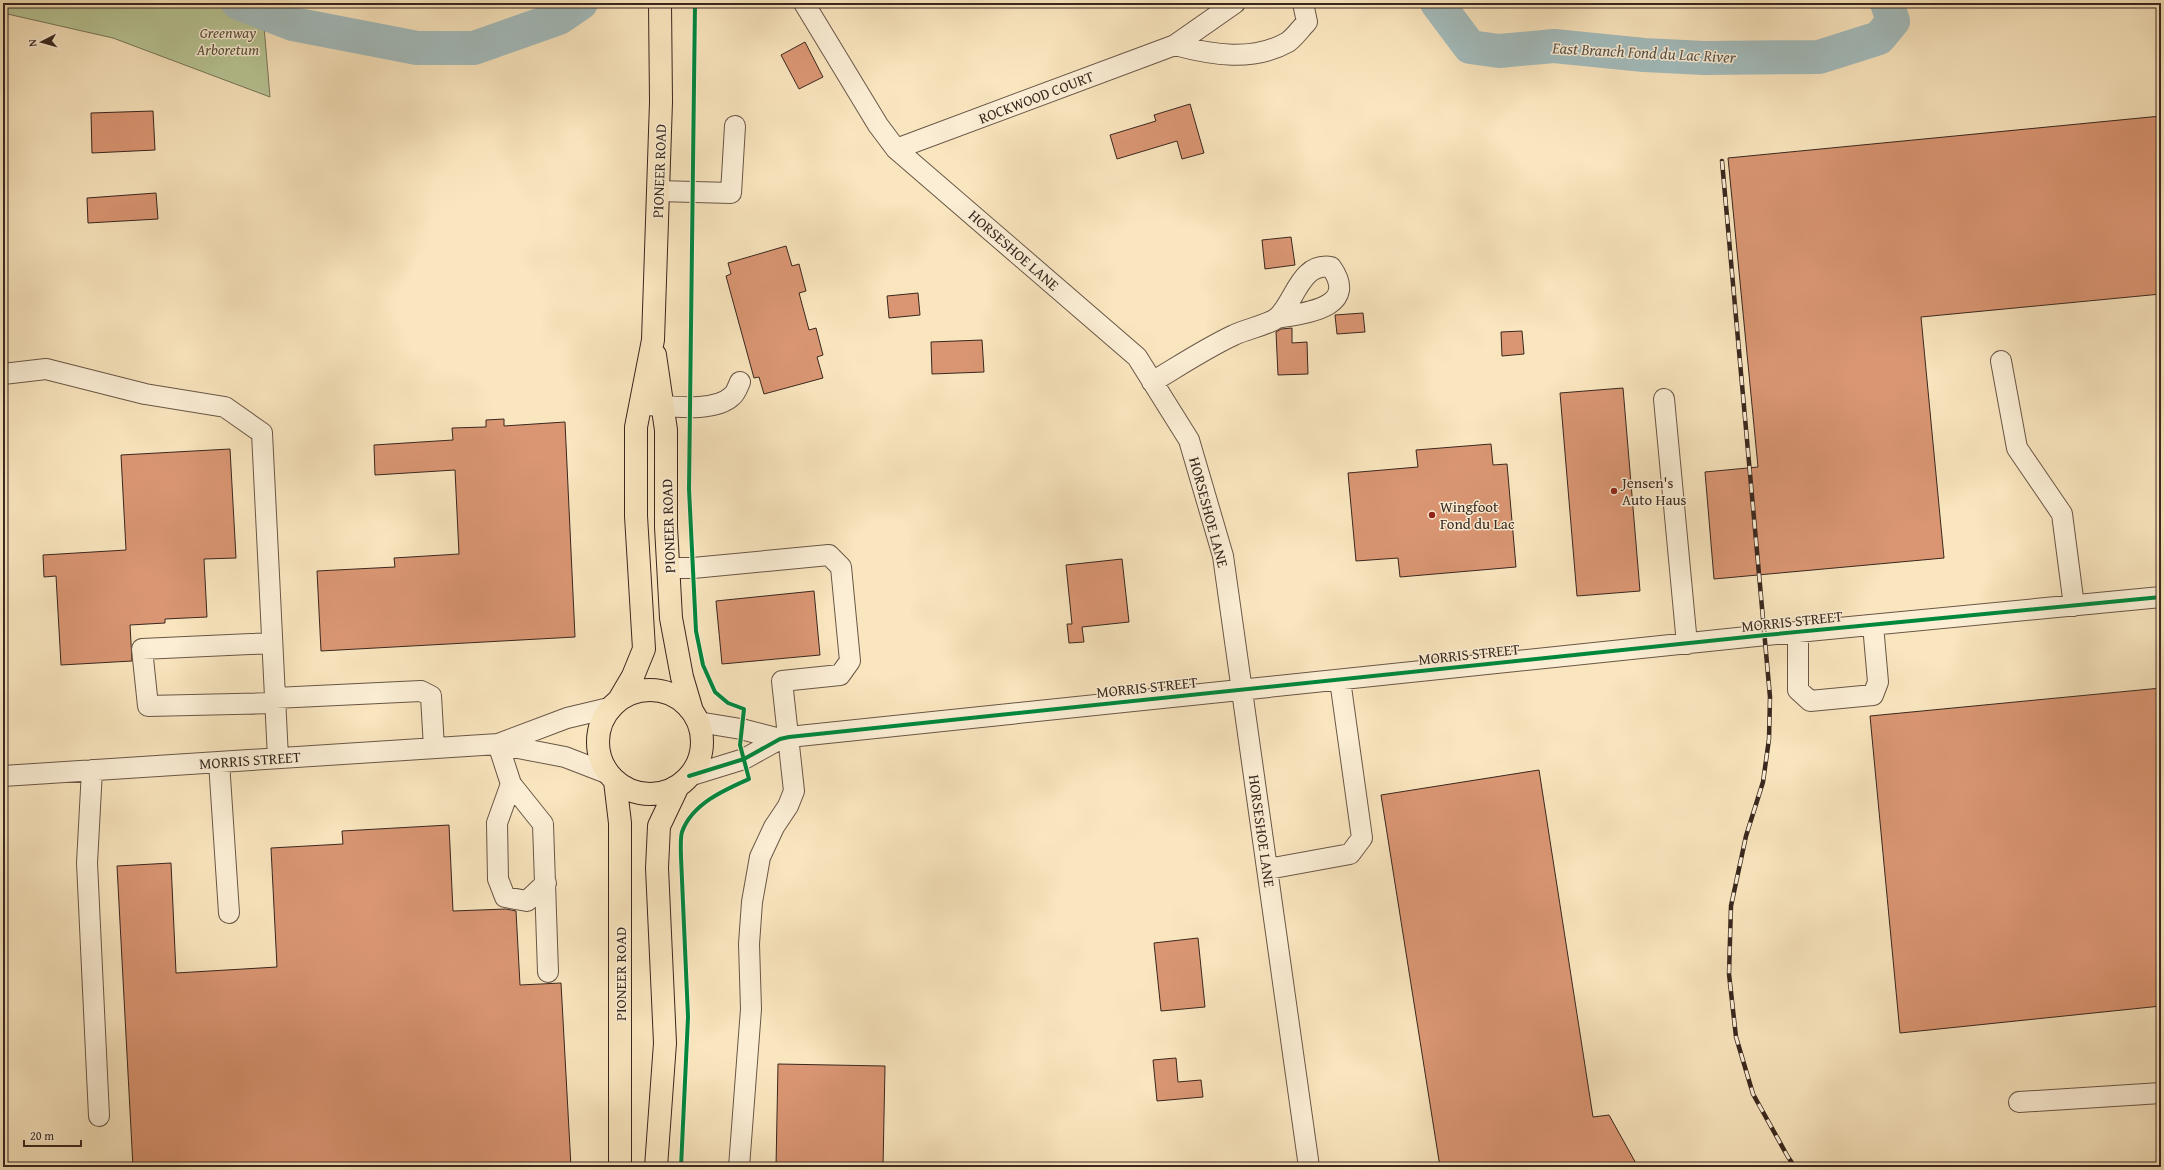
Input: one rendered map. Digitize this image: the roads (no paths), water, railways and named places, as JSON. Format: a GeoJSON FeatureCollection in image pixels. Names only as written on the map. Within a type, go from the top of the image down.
{"type":"FeatureCollection","features":[{"type":"Feature","properties":{"kind":"main road","name":"PIONEER ROAD"},"geometry":{"type":"LineString","coordinates":[[615,703],[633,676],[644,650],[636,516],[636,427],[653,340],[661,102],[660,3]]}},
{"type":"Feature","properties":{"kind":"main road","name":"PIONEER ROAD"},"geometry":{"type":"LineString","coordinates":[[653,340],[666,430],[666,527],[671,618],[682,677],[695,716]]}},
{"type":"Feature","properties":{"kind":"main road"},"geometry":{"type":"LineString","coordinates":[[656,1167],[665,1043],[657,868],[659,826],[683,781],[695,768],[702,747],[702,737],[695,716],[681,699],[666,692],[651,689],[634,691],[615,703],[599,730],[598,748],[601,761],[612,778],[630,790],[646,794],[662,792],[683,781]]}},
{"type":"Feature","properties":{"kind":"main road","name":"PIONEER ROAD"},"geometry":{"type":"LineString","coordinates":[[612,778],[620,823],[620,1167]]}},
{"type":"Feature","properties":{"kind":"street","name":"HORSESHOE LANE"},"geometry":{"type":"LineString","coordinates":[[804,3],[878,125],[896,149],[1137,356],[1190,440],[1223,556],[1309,1167]]}},
{"type":"Feature","properties":{"kind":"street","name":"ROCKWOOD COURT"},"geometry":{"type":"LineString","coordinates":[[896,149],[1175,45],[1235,3]]}},
{"type":"Feature","properties":{"kind":"street"},"geometry":{"type":"LineString","coordinates":[[1175,45],[1209,54],[1255,54],[1289,41],[1307,22],[1303,3]]}},
{"type":"Feature","properties":{"kind":"street"},"geometry":{"type":"LineString","coordinates":[[658,191],[731,193],[735,126]]}},
{"type":"Feature","properties":{"kind":"street"},"geometry":{"type":"LineString","coordinates":[[1152,382],[1234,335],[1277,318]]}},
{"type":"Feature","properties":{"kind":"street"},"geometry":{"type":"LineString","coordinates":[[2001,361],[2017,448],[2062,514],[2074,606]]}},
{"type":"Feature","properties":{"kind":"street"},"geometry":{"type":"LineString","coordinates":[[3,374],[46,369],[145,394],[225,407],[262,433],[278,758]]}},
{"type":"Feature","properties":{"kind":"street"},"geometry":{"type":"LineString","coordinates":[[640,404],[690,407],[720,403],[733,396],[740,382]]}},
{"type":"Feature","properties":{"kind":"street"},"geometry":{"type":"LineString","coordinates":[[1664,400],[1687,644]]}},
{"type":"Feature","properties":{"kind":"street"},"geometry":{"type":"LineString","coordinates":[[668,568],[829,555],[841,567],[850,661],[840,675],[782,681],[785,738],[794,791],[788,806],[774,828],[760,857],[752,902],[749,944],[751,1009],[739,1167]]}},
{"type":"Feature","properties":{"kind":"street","name":"MORRIS STREET"},"geometry":{"type":"LineString","coordinates":[[695,716],[742,729],[785,738],[1798,632],[2161,597]]}},
{"type":"Feature","properties":{"kind":"street"},"geometry":{"type":"LineString","coordinates":[[1798,632],[1798,690],[1810,701],[1873,695],[1878,682],[1873,625]]}},
{"type":"Feature","properties":{"kind":"street"},"geometry":{"type":"LineString","coordinates":[[272,642],[142,649],[148,706],[421,691],[431,696],[434,748]]}},
{"type":"Feature","properties":{"kind":"street"},"geometry":{"type":"LineString","coordinates":[[1268,869],[1350,854],[1362,838],[1340,680]]}},
{"type":"Feature","properties":{"kind":"street","name":"MORRIS STREET"},"geometry":{"type":"LineString","coordinates":[[498,744],[567,718],[615,703]]}},
{"type":"Feature","properties":{"kind":"street","name":"MORRIS STREET"},"geometry":{"type":"LineString","coordinates":[[683,781],[744,760],[785,738]]}},
{"type":"Feature","properties":{"kind":"street"},"geometry":{"type":"LineString","coordinates":[[498,744],[511,784],[543,824],[548,972]]}},
{"type":"Feature","properties":{"kind":"street","name":"MORRIS STREET"},"geometry":{"type":"LineString","coordinates":[[3,776],[498,744],[565,757],[612,778]]}},
{"type":"Feature","properties":{"kind":"street"},"geometry":{"type":"LineString","coordinates":[[219,762],[229,913]]}},
{"type":"Feature","properties":{"kind":"street"},"geometry":{"type":"LineString","coordinates":[[92,770],[87,863],[99,1116]]}},
{"type":"Feature","properties":{"kind":"street"},"geometry":{"type":"LineString","coordinates":[[511,784],[497,823],[498,879],[505,897],[527,901],[546,883]]}},
{"type":"Feature","properties":{"kind":"street"},"geometry":{"type":"LineString","coordinates":[[2019,1102],[2161,1094]]}},
{"type":"Feature","properties":{"kind":"waterway","name":"East Branch Fond du Lac River"},"geometry":{"type":"LineString","coordinates":[[238,3],[293,24],[417,48],[474,48],[559,18],[581,3]]}},
{"type":"Feature","properties":{"kind":"waterway","name":"East Branch Fond du Lac River"},"geometry":{"type":"LineString","coordinates":[[1437,3],[1470,47],[1499,51],[1554,46],[1644,55],[1704,58],[1819,57],[1879,38],[1893,21],[1887,3]]}},
{"type":"Feature","properties":{"kind":"railway"},"geometry":{"type":"LineString","coordinates":[[1722,161],[1770,697],[1769,739],[1763,782],[1746,836],[1731,906],[1729,974],[1736,1037],[1753,1094],[1795,1167]]}},
{"type":"Feature","properties":{"kind":"place","name":"Jensen's Auto Haus"},"geometry":{"type":"Point","coordinates":[1614,491]}},
{"type":"Feature","properties":{"kind":"place","name":"Wingfoot Fond du Lac"},"geometry":{"type":"Point","coordinates":[1432,515]}},
{"type":"Feature","properties":{"kind":"park label","name":"Greenway Arboretum"},"geometry":{"type":"Point","coordinates":[228,40]}}]}
